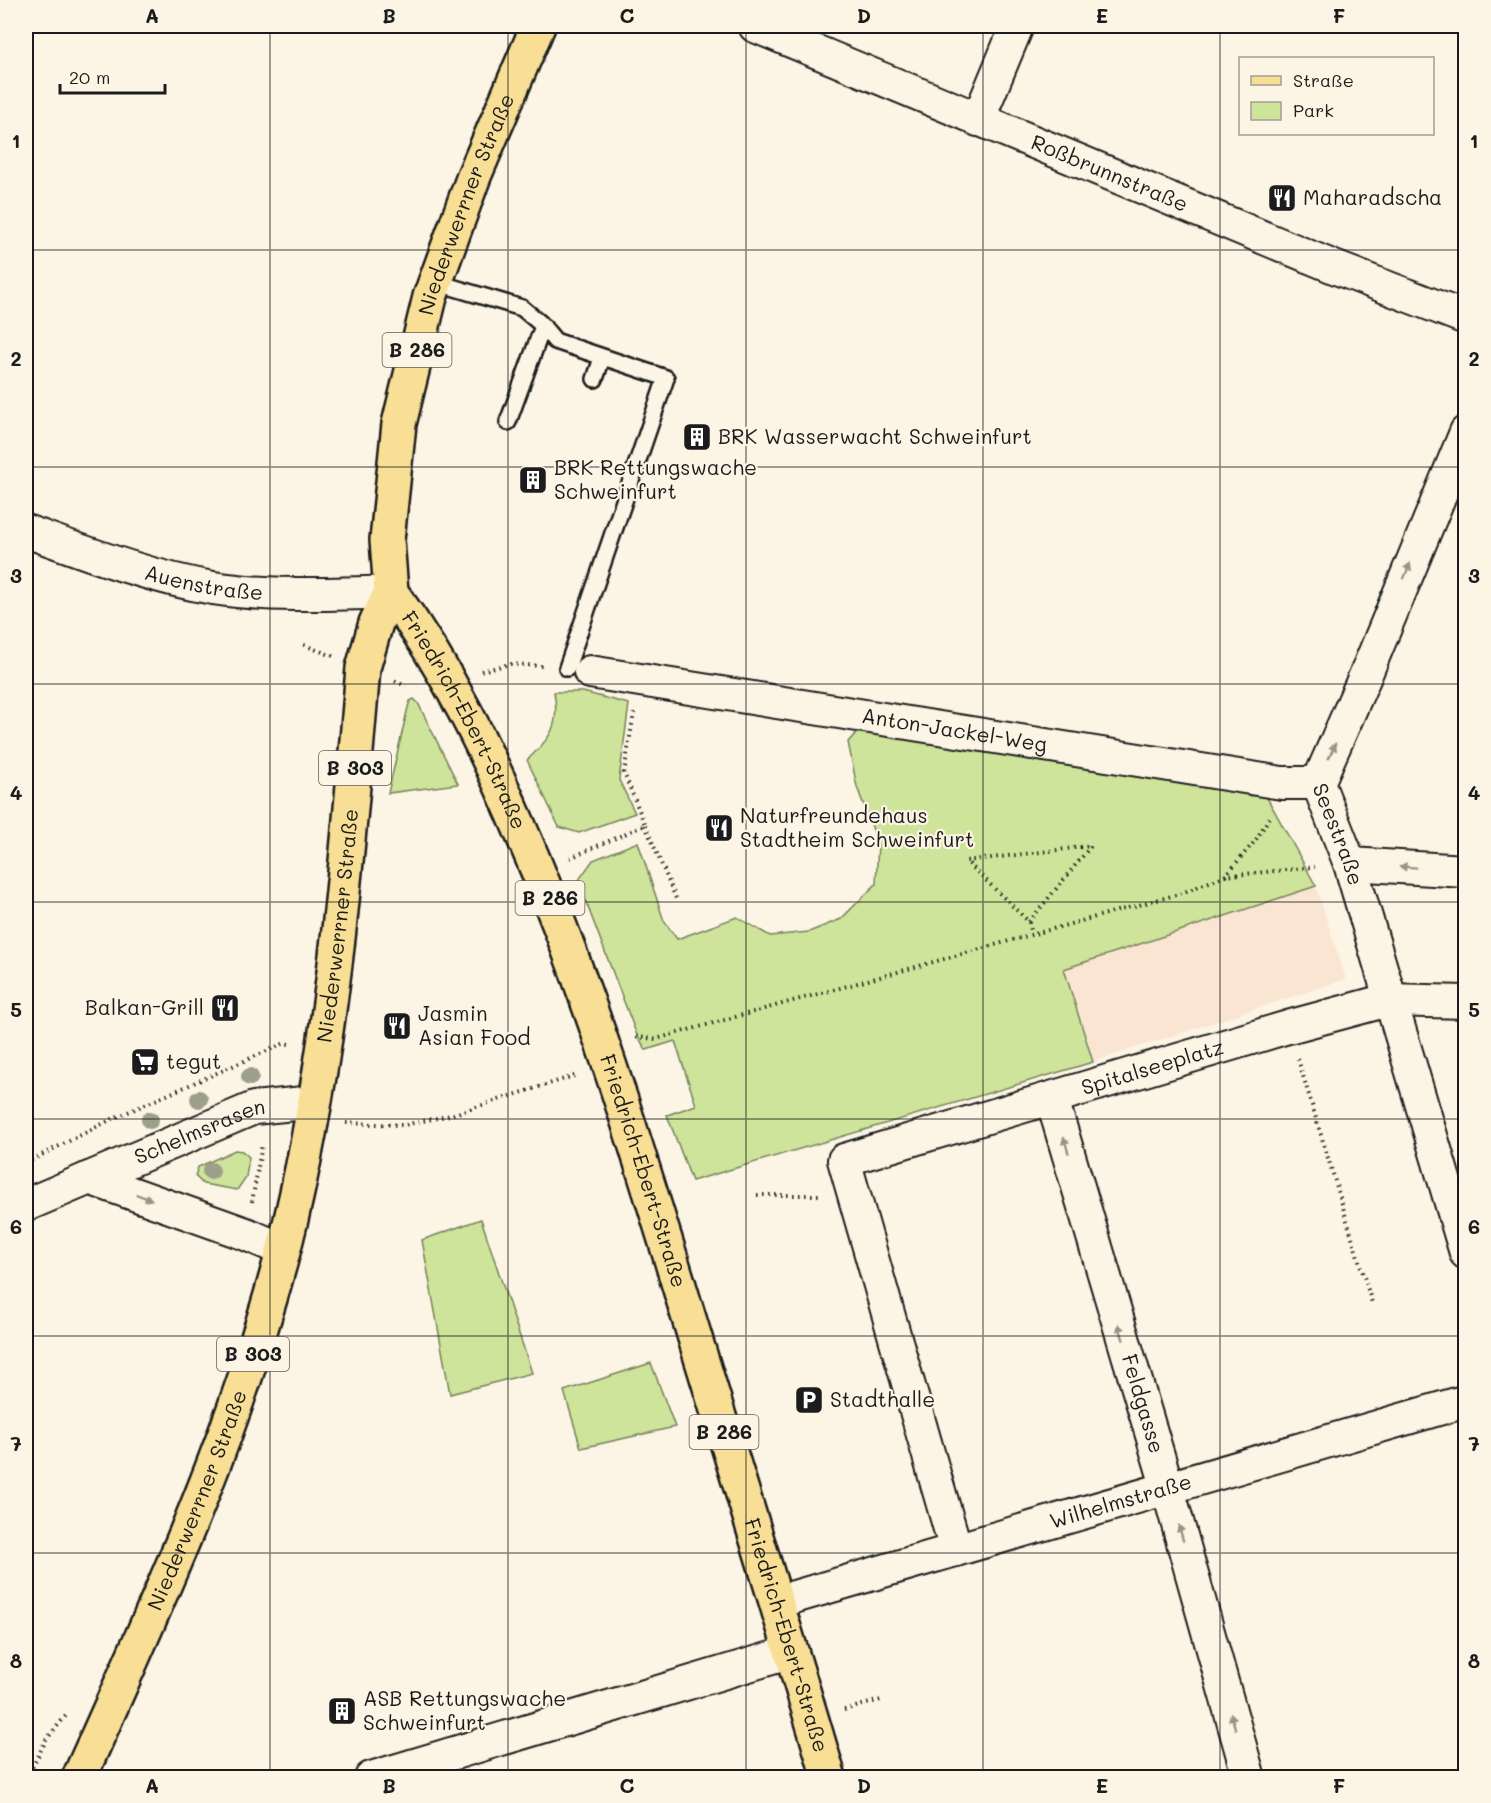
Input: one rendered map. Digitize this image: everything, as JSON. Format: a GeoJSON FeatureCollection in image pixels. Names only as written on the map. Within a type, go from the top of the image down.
{"type":"FeatureCollection","features":[{"type":"Feature","properties":{"kind":"main road","name":"Niederwerrner Straße"},"geometry":{"type":"LineString","coordinates":[[79,1778],[172,1572],[218,1457],[253,1355],[283,1250],[314,1102],[337,948],[363,668],[376,623],[391,592],[387,540],[399,424],[435,282],[474,176],[538,26]]}},
{"type":"Feature","properties":{"kind":"main road","name":"Friedrich-Ebert-Straße"},"geometry":{"type":"LineString","coordinates":[[391,592],[451,682],[507,797],[564,931],[629,1120],[829,1778]]}},
{"type":"Feature","properties":{"kind":"street","name":"Roßbrunnstraße"},"geometry":{"type":"LineString","coordinates":[[755,26],[1334,267],[1466,318]]}},
{"type":"Feature","properties":{"kind":"street"},"geometry":{"type":"LineString","coordinates":[[978,120],[1017,26]]}},
{"type":"Feature","properties":{"kind":"street","name":"Seestraße"},"geometry":{"type":"LineString","coordinates":[[1466,432],[1366,674],[1318,783],[1350,864],[1388,1000],[1466,1253]]}},
{"type":"Feature","properties":{"kind":"street","name":"Auenstraße"},"geometry":{"type":"LineString","coordinates":[[26,531],[142,571],[214,588],[308,594],[391,592]]}},
{"type":"Feature","properties":{"kind":"street","name":"Anton-Jackel-Weg"},"geometry":{"type":"LineString","coordinates":[[578,670],[1282,783],[1318,783]]}},
{"type":"Feature","properties":{"kind":"street"},"geometry":{"type":"LineString","coordinates":[[1350,864],[1466,871]]}},
{"type":"Feature","properties":{"kind":"street","name":"Spitalseeplatz"},"geometry":{"type":"LineString","coordinates":[[956,1550],[844,1160],[1288,1027],[1388,1000],[1466,1002]]}},
{"type":"Feature","properties":{"kind":"street","name":"Feldgasse"},"geometry":{"type":"LineString","coordinates":[[1052,1099],[1168,1489],[1249,1778]]}},
{"type":"Feature","properties":{"kind":"street","name":"Schelmsrasen"},"geometry":{"type":"LineString","coordinates":[[26,1205],[254,1107],[314,1102]]}},
{"type":"Feature","properties":{"kind":"street","name":"Schelmsrasen"},"geometry":{"type":"LineString","coordinates":[[89,1178],[246,1234],[283,1250]]}},
{"type":"Feature","properties":{"kind":"street","name":"Wilhelmstraße"},"geometry":{"type":"LineString","coordinates":[[777,1602],[1466,1401]]}},
{"type":"Feature","properties":{"kind":"street"},"geometry":{"type":"LineString","coordinates":[[371,1778],[792,1652]]}},
{"type":"Feature","properties":{"kind":"lane"},"geometry":{"type":"LineString","coordinates":[[435,282],[522,308],[543,326],[555,341],[666,378],[578,670]]}},
{"type":"Feature","properties":{"kind":"lane"},"geometry":{"type":"LineString","coordinates":[[508,422],[543,326]]}},
{"type":"Feature","properties":{"kind":"lane"},"geometry":{"type":"LineString","coordinates":[[595,379],[602,358]]}},
{"type":"Feature","properties":{"kind":"path"},"geometry":{"type":"LineString","coordinates":[[480,671],[510,664],[578,670]]}},
{"type":"Feature","properties":{"kind":"path"},"geometry":{"type":"LineString","coordinates":[[642,680],[624,773],[677,901]]}},
{"type":"Feature","properties":{"kind":"path"},"geometry":{"type":"LineString","coordinates":[[1224,876],[1255,841],[1281,796],[1282,783]]}},
{"type":"Feature","properties":{"kind":"path"},"geometry":{"type":"LineString","coordinates":[[567,860],[645,825]]}},
{"type":"Feature","properties":{"kind":"path"},"geometry":{"type":"LineString","coordinates":[[1029,922],[1091,846],[966,861],[1029,922],[1032,934]]}},
{"type":"Feature","properties":{"kind":"path"},"geometry":{"type":"LineString","coordinates":[[656,1039],[1182,893],[1224,876],[1350,864]]}},
{"type":"Feature","properties":{"kind":"path"},"geometry":{"type":"LineString","coordinates":[[1288,1027],[1372,1303]]}},
{"type":"Feature","properties":{"kind":"path"},"geometry":{"type":"LineString","coordinates":[[26,1163],[112,1119],[285,1043]]}},
{"type":"Feature","properties":{"kind":"path"},"geometry":{"type":"LineString","coordinates":[[345,1123],[375,1126],[404,1125],[451,1115],[583,1073]]}},
{"type":"Feature","properties":{"kind":"path"},"geometry":{"type":"LineString","coordinates":[[757,1195],[813,1196]]}},
{"type":"Feature","properties":{"kind":"path"},"geometry":{"type":"LineString","coordinates":[[27,1778],[46,1740],[74,1707]]}},
{"type":"Feature","properties":{"kind":"shaded area"},"geometry":{"type":"Polygon","coordinates":[[[1316,886],[1346,979],[1093,1062],[1063,969],[1316,886]]]}},
{"type":"Feature","properties":{"kind":"green space"},"geometry":{"type":"Polygon","coordinates":[[[554,692],[583,692],[629,704],[619,780],[635,813],[579,833],[559,827],[527,760],[552,731],[556,714],[554,692]]]}},
{"type":"Feature","properties":{"kind":"green space"},"geometry":{"type":"Polygon","coordinates":[[[414,699],[458,784],[388,793],[408,707],[410,701],[414,699]]]}},
{"type":"Feature","properties":{"kind":"green space"},"geometry":{"type":"Polygon","coordinates":[[[858,731],[998,750],[1265,794],[1316,886],[1064,969],[1093,1062],[692,1181],[667,1115],[696,1105],[675,1041],[646,1050],[636,1033],[578,881],[593,860],[638,842],[664,921],[677,939],[737,917],[770,936],[809,932],[841,919],[876,884],[878,843],[857,787],[848,742],[858,731]]]}},
{"type":"Feature","properties":{"kind":"green space"},"geometry":{"type":"Polygon","coordinates":[[[235,1150],[242,1151],[249,1157],[246,1177],[237,1190],[203,1184],[195,1176],[198,1167],[235,1150]]]}},
{"type":"Feature","properties":{"kind":"green space"},"geometry":{"type":"Polygon","coordinates":[[[481,1219],[532,1373],[450,1394],[422,1240],[481,1219]]]}},
{"type":"Feature","properties":{"kind":"green space"},"geometry":{"type":"Polygon","coordinates":[[[651,1363],[675,1427],[581,1448],[564,1391],[651,1363]]]}},
{"type":"Feature","properties":{"kind":"place","name":"Maharadscha"},"geometry":{"type":"Point","coordinates":[1282,198]}},
{"type":"Feature","properties":{"kind":"place","name":"BRK Wasserwacht Schweinfurt"},"geometry":{"type":"Point","coordinates":[697,437]}},
{"type":"Feature","properties":{"kind":"place","name":"BRK Rettungswache Schweinfurt"},"geometry":{"type":"Point","coordinates":[533,480]}},
{"type":"Feature","properties":{"kind":"place","name":"Naturfreundehaus Stadtheim Schweinfurt"},"geometry":{"type":"Point","coordinates":[719,828]}},
{"type":"Feature","properties":{"kind":"place","name":"Balkan-Grill"},"geometry":{"type":"Point","coordinates":[225,1008]}},
{"type":"Feature","properties":{"kind":"place","name":"Jasmin Asian Food"},"geometry":{"type":"Point","coordinates":[397,1026]}},
{"type":"Feature","properties":{"kind":"place","name":"tegut"},"geometry":{"type":"Point","coordinates":[145,1062]}},
{"type":"Feature","properties":{"kind":"place","name":"Stadthalle"},"geometry":{"type":"Point","coordinates":[809,1400]}},
{"type":"Feature","properties":{"kind":"place","name":"ASB Rettungswache Schweinfurt"},"geometry":{"type":"Point","coordinates":[342,1711]}}]}
